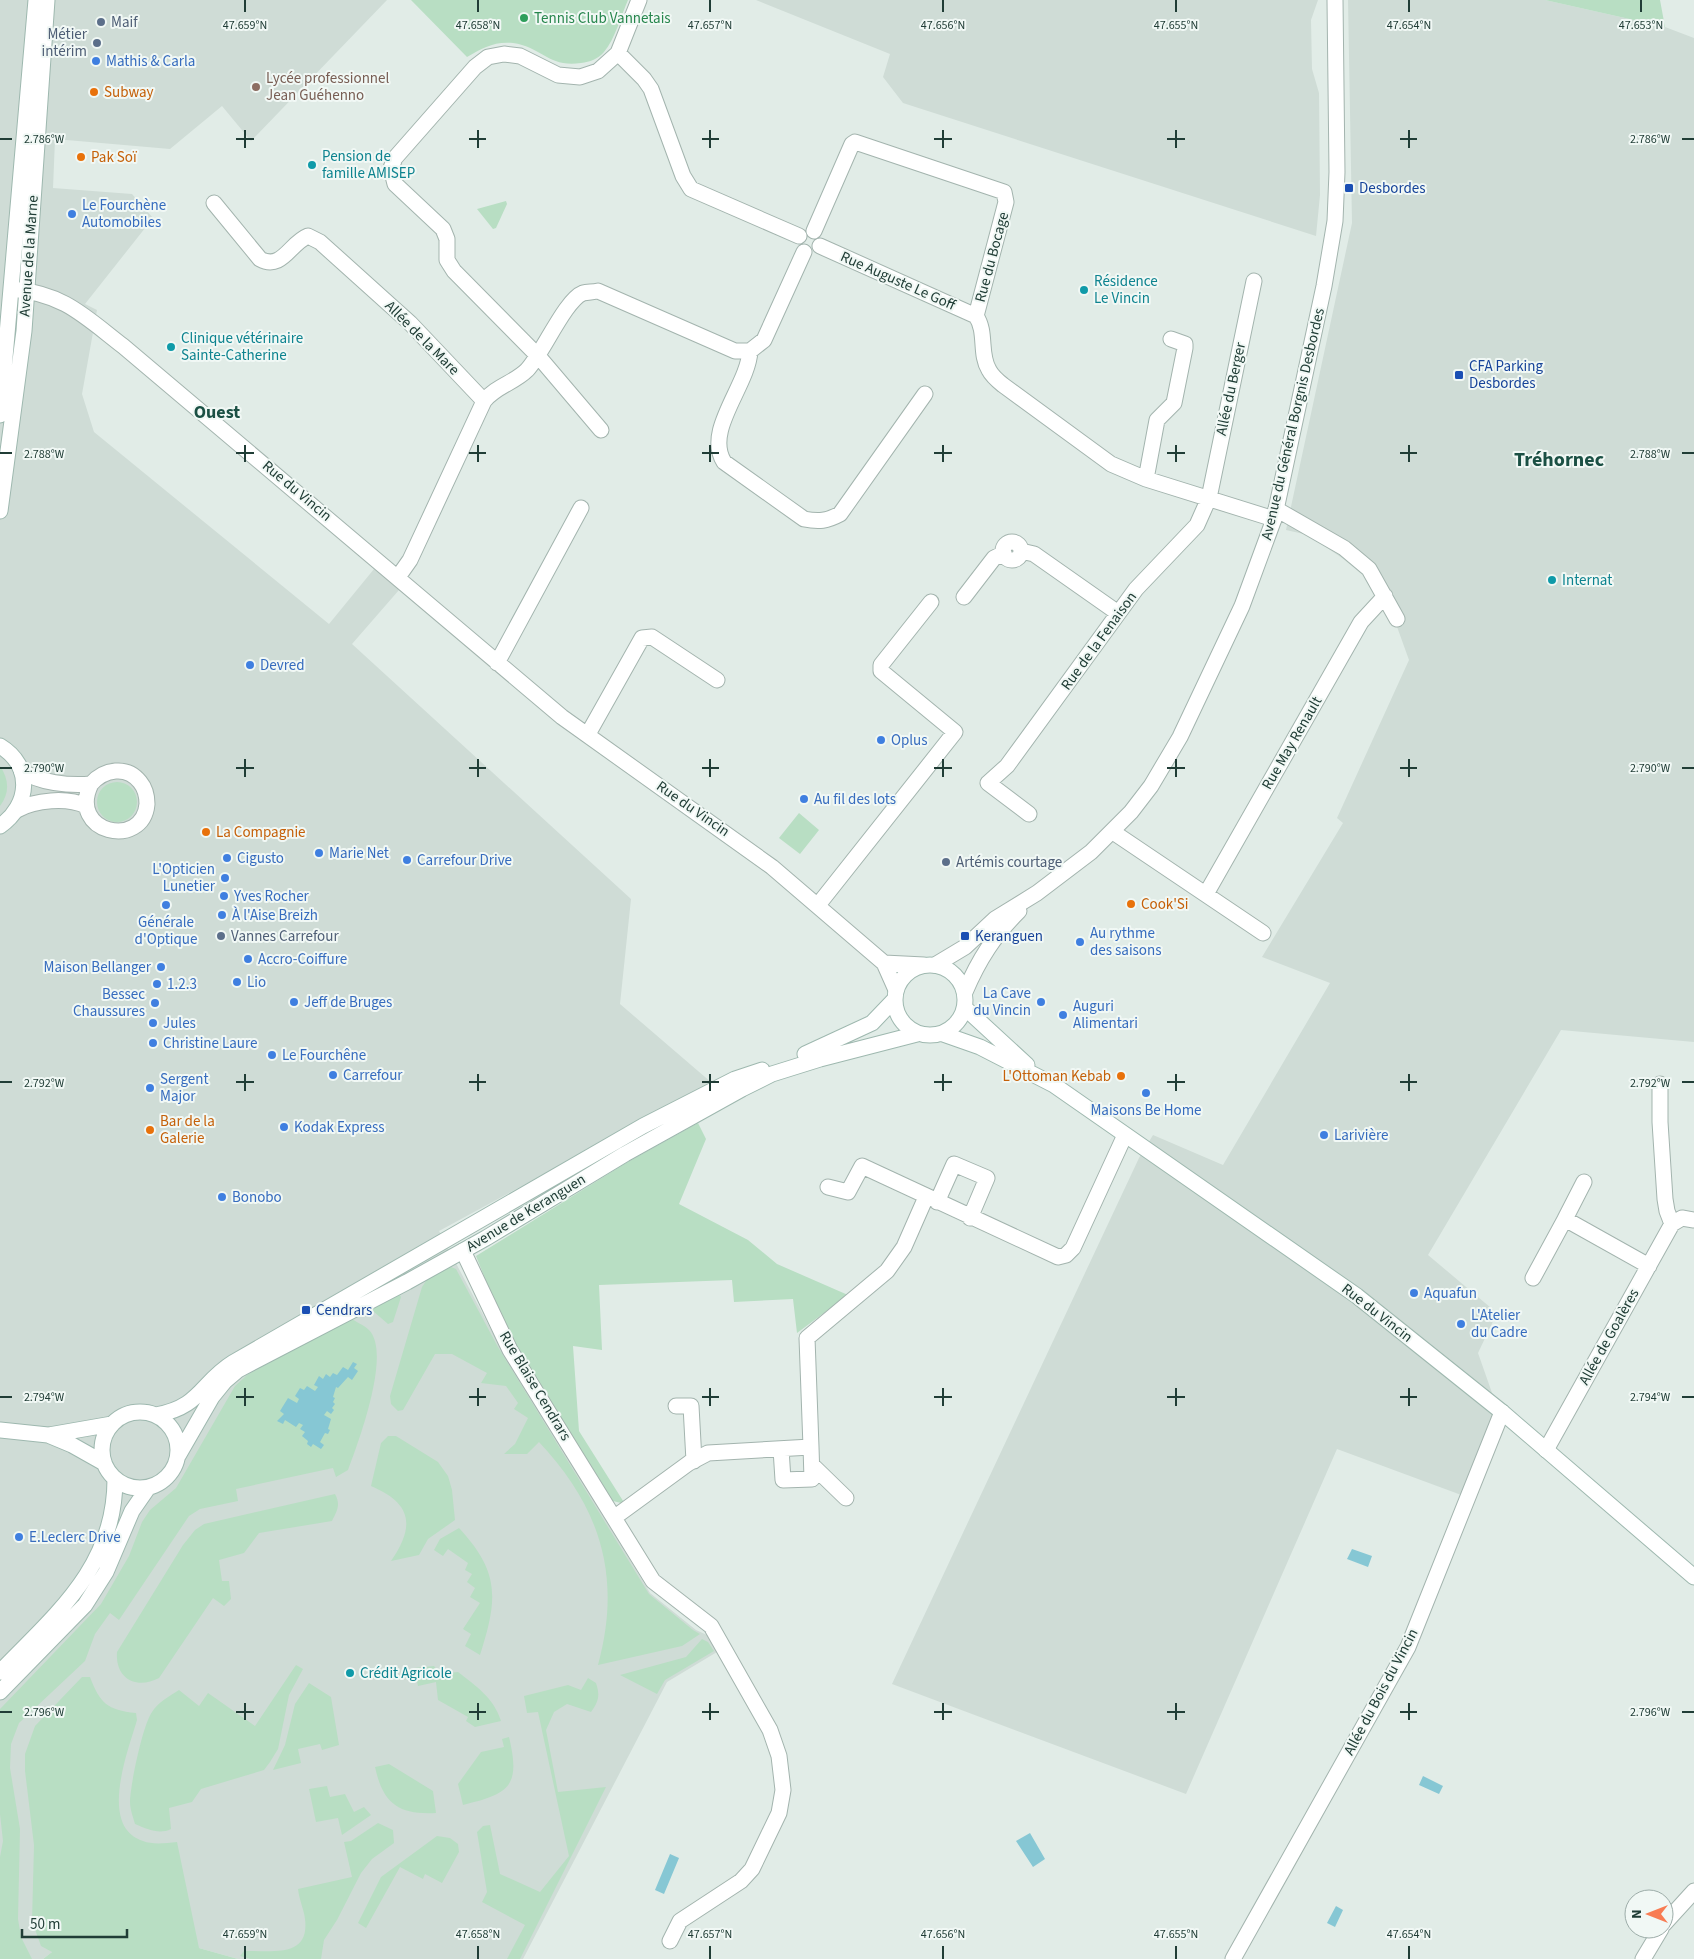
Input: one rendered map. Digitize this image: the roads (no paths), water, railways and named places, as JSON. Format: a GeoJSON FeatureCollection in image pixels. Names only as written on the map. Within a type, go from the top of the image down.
{"type":"FeatureCollection","features":[{"type":"Feature","properties":{"kind":"street","name":"Avenue de la Marne"},"geometry":{"type":"LineString","coordinates":[[0,416],[12,290],[22,136],[36,0]]}},
{"type":"Feature","properties":{"kind":"street","name":"Avenue de la Marne"},"geometry":{"type":"LineString","coordinates":[[0,511],[28,291],[48,0]]}},
{"type":"Feature","properties":{"kind":"street"},"geometry":{"type":"LineString","coordinates":[[601,430],[539,357],[454,271],[447,260],[447,239],[443,229],[396,184],[391,168],[395,158],[463,80],[488,57],[504,54],[520,56],[532,60],[552,73],[580,77],[598,70],[618,53],[639,0]]}},
{"type":"Feature","properties":{"kind":"street","name":"Avenue du Général Borgnis Desbordes"},"geometry":{"type":"LineString","coordinates":[[930,965],[965,947],[995,919],[1037,893],[1091,852],[1113,832],[1151,786],[1180,737],[1242,606],[1275,514],[1324,286],[1335,221],[1337,172],[1335,0]]}},
{"type":"Feature","properties":{"kind":"street"},"geometry":{"type":"LineString","coordinates":[[618,53],[644,79],[651,89],[683,176],[691,190],[799,236]]}},
{"type":"Feature","properties":{"kind":"street","name":"Rue du Bocage"},"geometry":{"type":"LineString","coordinates":[[814,231],[852,144],[855,142],[1004,192],[1006,202],[976,316],[989,370],[1003,385],[1098,456],[1146,479],[1209,498],[1275,514],[1344,548],[1369,569],[1396,619]]}},
{"type":"Feature","properties":{"kind":"street","name":"Allée de la Mare"},"geometry":{"type":"LineString","coordinates":[[214,204],[260,259],[265,262],[280,260],[302,239],[308,236],[320,242],[410,323],[484,401]]}},
{"type":"Feature","properties":{"kind":"street"},"geometry":{"type":"LineString","coordinates":[[808,230],[814,231],[818,235],[820,246],[816,251],[804,252],[798,242],[799,236],[808,230]]}},
{"type":"Feature","properties":{"kind":"street","name":"Rue Auguste Le Goff"},"geometry":{"type":"LineString","coordinates":[[820,246],[976,316]]}},
{"type":"Feature","properties":{"kind":"street"},"geometry":{"type":"LineString","coordinates":[[398,577],[410,560],[484,401],[498,386],[525,372],[539,357],[570,302],[582,293],[598,291],[735,351],[750,351],[764,340],[804,252]]}},
{"type":"Feature","properties":{"kind":"street","name":"Allée du Berger"},"geometry":{"type":"LineString","coordinates":[[1209,498],[1254,281]]}},
{"type":"Feature","properties":{"kind":"street","name":"Rue du Vincin"},"geometry":{"type":"LineString","coordinates":[[12,290],[28,291],[57,298],[71,306],[208,416],[562,717],[752,850],[818,905],[884,962],[895,995]]}},
{"type":"Feature","properties":{"kind":"street"},"geometry":{"type":"LineString","coordinates":[[1146,479],[1157,420],[1174,402],[1186,348],[1184,344],[1171,340]]}},
{"type":"Feature","properties":{"kind":"street"},"geometry":{"type":"LineString","coordinates":[[750,351],[750,364],[719,433],[719,454],[724,462],[804,519],[816,521],[829,520],[840,514],[925,394]]}},
{"type":"Feature","properties":{"kind":"street","name":"Rue de la Fenaison"},"geometry":{"type":"LineString","coordinates":[[1029,814],[984,780],[1007,766],[1136,589],[1197,525],[1209,498]]}},
{"type":"Feature","properties":{"kind":"street"},"geometry":{"type":"LineString","coordinates":[[497,663],[580,508]]}},
{"type":"Feature","properties":{"kind":"street"},"geometry":{"type":"LineString","coordinates":[[964,597],[994,558],[1004,553],[1006,557],[1013,560],[1018,558],[1021,551],[1034,554],[1118,613]]}},
{"type":"Feature","properties":{"kind":"street","name":"Rue May Renault"},"geometry":{"type":"LineString","coordinates":[[1206,894],[1361,622],[1385,596]]}},
{"type":"Feature","properties":{"kind":"street"},"geometry":{"type":"LineString","coordinates":[[818,905],[954,734],[954,730],[881,671],[882,665],[931,602]]}},
{"type":"Feature","properties":{"kind":"street"},"geometry":{"type":"LineString","coordinates":[[588,734],[642,638],[652,637],[717,680]]}},
{"type":"Feature","properties":{"kind":"street"},"geometry":{"type":"LineString","coordinates":[[0,746],[12,755],[21,770],[23,790],[17,810]]}},
{"type":"Feature","properties":{"kind":"street"},"geometry":{"type":"LineString","coordinates":[[21,770],[40,779],[91,784]]}},
{"type":"Feature","properties":{"kind":"street"},"geometry":{"type":"LineString","coordinates":[[109,772],[129,773],[141,783],[145,791],[146,809],[139,822],[131,828],[112,832],[96,824],[86,806],[86,798],[91,784],[109,772]]}},
{"type":"Feature","properties":{"kind":"street"},"geometry":{"type":"LineString","coordinates":[[0,826],[17,810],[37,802],[78,802],[86,806]]}},
{"type":"Feature","properties":{"kind":"street"},"geometry":{"type":"LineString","coordinates":[[1113,832],[1263,933]]}},
{"type":"Feature","properties":{"kind":"street","name":"Avenue du Général Borgnis Desbordes"},"geometry":{"type":"LineString","coordinates":[[965,992],[979,959],[1002,928],[1037,893]]}},
{"type":"Feature","properties":{"kind":"street"},"geometry":{"type":"LineString","coordinates":[[884,962],[930,965],[954,974],[965,992],[965,1008],[961,1019],[953,1028],[943,1034],[926,1036],[917,1034],[900,1020],[895,995],[904,975],[930,965]]}},
{"type":"Feature","properties":{"kind":"street","name":"Avenue de Keranguen"},"geometry":{"type":"LineString","coordinates":[[156,1415],[182,1408],[198,1397],[221,1370],[234,1362],[643,1126],[735,1079],[818,1050],[872,1023],[895,995]]}},
{"type":"Feature","properties":{"kind":"street","name":"Rue du Vincin"},"geometry":{"type":"LineString","coordinates":[[965,1008],[1039,1076]]}},
{"type":"Feature","properties":{"kind":"street","name":"Avenue de Keranguen"},"geometry":{"type":"LineString","coordinates":[[178,1456],[212,1397],[225,1381],[238,1370],[463,1251],[651,1139],[772,1074],[820,1059],[917,1034]]}},
{"type":"Feature","properties":{"kind":"street","name":"Rue du Vincin"},"geometry":{"type":"LineString","coordinates":[[943,1034],[980,1047],[1054,1084],[1356,1296],[1502,1412],[1694,1578]]}},
{"type":"Feature","properties":{"kind":"street"},"geometry":{"type":"LineString","coordinates":[[1660,1084],[1660,1122],[1666,1211],[1672,1224],[1682,1218],[1694,1220]]}},
{"type":"Feature","properties":{"kind":"street"},"geometry":{"type":"LineString","coordinates":[[828,1187],[848,1192],[862,1166],[970,1218],[1058,1257],[1066,1255],[1073,1248],[1125,1135]]}},
{"type":"Feature","properties":{"kind":"street"},"geometry":{"type":"LineString","coordinates":[[781,1449],[784,1480],[812,1479],[807,1338],[887,1271],[904,1247],[931,1199],[954,1164],[987,1178],[970,1218]]}},
{"type":"Feature","properties":{"kind":"street"},"geometry":{"type":"LineString","coordinates":[[1533,1278],[1584,1182]]}},
{"type":"Feature","properties":{"kind":"street"},"geometry":{"type":"LineString","coordinates":[[1565,1219],[1649,1266]]}},
{"type":"Feature","properties":{"kind":"street","name":"Allée de Goalères"},"geometry":{"type":"LineString","coordinates":[[1546,1450],[1672,1224]]}},
{"type":"Feature","properties":{"kind":"street","name":"Rue Blaise Cendrars"},"geometry":{"type":"LineString","coordinates":[[463,1251],[510,1350],[653,1581],[711,1626],[770,1730],[779,1756],[783,1790],[779,1813],[752,1869],[741,1881],[680,1921],[670,1941]]}},
{"type":"Feature","properties":{"kind":"street"},"geometry":{"type":"LineString","coordinates":[[676,1406],[691,1406],[694,1461]]}},
{"type":"Feature","properties":{"kind":"street"},"geometry":{"type":"LineString","coordinates":[[0,1430],[48,1435],[112,1424],[128,1414],[138,1412],[156,1415],[171,1428],[178,1446],[178,1456],[168,1477],[148,1488],[132,1511],[106,1572],[85,1605],[0,1692]]}},
{"type":"Feature","properties":{"kind":"street","name":"Allée du Bois du Vincin"},"geometry":{"type":"LineString","coordinates":[[1233,1959],[1408,1647],[1502,1412]]}},
{"type":"Feature","properties":{"kind":"street"},"geometry":{"type":"LineString","coordinates":[[112,1424],[102,1442],[104,1463],[114,1479],[130,1487],[148,1488]]}},
{"type":"Feature","properties":{"kind":"street"},"geometry":{"type":"LineString","coordinates":[[48,1435],[72,1445],[104,1463]]}},
{"type":"Feature","properties":{"kind":"street"},"geometry":{"type":"LineString","coordinates":[[615,1517],[708,1453],[811,1447]]}},
{"type":"Feature","properties":{"kind":"street"},"geometry":{"type":"LineString","coordinates":[[812,1465],[846,1498]]}},
{"type":"Feature","properties":{"kind":"street"},"geometry":{"type":"LineString","coordinates":[[0,1672],[64,1607],[83,1584],[94,1563],[107,1529],[113,1505],[114,1479]]}},
{"type":"Feature","properties":{"kind":"street"},"geometry":{"type":"LineString","coordinates":[[1674,1913],[1694,1890]]}},
{"type":"Feature","properties":{"kind":"street"},"geometry":{"type":"LineString","coordinates":[[1643,1959],[1655,1939]]}},
{"type":"Feature","properties":{"kind":"water"},"geometry":{"type":"Polygon","coordinates":[[[353,1362],[357,1364],[354,1368],[358,1371],[352,1380],[348,1377],[338,1388],[336,1387],[333,1397],[335,1398],[333,1402],[335,1404],[332,1408],[334,1410],[331,1414],[327,1411],[324,1415],[331,1419],[328,1429],[330,1430],[328,1434],[325,1433],[320,1442],[324,1445],[321,1449],[313,1444],[311,1447],[307,1444],[308,1441],[302,1436],[305,1432],[300,1429],[303,1425],[299,1423],[296,1427],[285,1420],[283,1424],[277,1421],[284,1414],[280,1411],[288,1398],[297,1403],[299,1399],[295,1396],[300,1388],[304,1390],[307,1386],[315,1391],[318,1387],[314,1385],[319,1376],[323,1379],[326,1374],[330,1377],[333,1373],[337,1375],[343,1367],[348,1370],[353,1362]]]}},
{"type":"Feature","properties":{"kind":"water"},"geometry":{"type":"Polygon","coordinates":[[[1352,1549],[1372,1556],[1368,1567],[1347,1559],[1352,1549]]]}},
{"type":"Feature","properties":{"kind":"water"},"geometry":{"type":"Polygon","coordinates":[[[1423,1776],[1443,1786],[1439,1794],[1419,1785],[1423,1776]]]}},
{"type":"Feature","properties":{"kind":"water"},"geometry":{"type":"Polygon","coordinates":[[[1030,1833],[1045,1859],[1033,1867],[1016,1841],[1030,1833]]]}},
{"type":"Feature","properties":{"kind":"water"},"geometry":{"type":"Polygon","coordinates":[[[670,1854],[679,1858],[664,1894],[655,1890],[670,1854]]]}},
{"type":"Feature","properties":{"kind":"water"},"geometry":{"type":"Polygon","coordinates":[[[1336,1906],[1343,1910],[1335,1927],[1327,1923],[1336,1906]]]}},
{"type":"Feature","properties":{"kind":"place","name":"Tennis Club Vannetais"},"geometry":{"type":"Point","coordinates":[524,18]}},
{"type":"Feature","properties":{"kind":"place","name":"Maif"},"geometry":{"type":"Point","coordinates":[101,22]}},
{"type":"Feature","properties":{"kind":"place","name":"Métier intérim"},"geometry":{"type":"Point","coordinates":[97,43]}},
{"type":"Feature","properties":{"kind":"place","name":"Mathis & Carla"},"geometry":{"type":"Point","coordinates":[96,61]}},
{"type":"Feature","properties":{"kind":"place","name":"Lycée professionnel Jean Guéhenno"},"geometry":{"type":"Point","coordinates":[256,87]}},
{"type":"Feature","properties":{"kind":"place","name":"Subway"},"geometry":{"type":"Point","coordinates":[94,92]}},
{"type":"Feature","properties":{"kind":"place","name":"Pak Soï"},"geometry":{"type":"Point","coordinates":[81,157]}},
{"type":"Feature","properties":{"kind":"place","name":"Pension de famille AMISEP"},"geometry":{"type":"Point","coordinates":[312,165]}},
{"type":"Feature","properties":{"kind":"place","name":"Desbordes"},"geometry":{"type":"Point","coordinates":[1349,188]}},
{"type":"Feature","properties":{"kind":"place","name":"Le Fourchène Automobiles"},"geometry":{"type":"Point","coordinates":[72,214]}},
{"type":"Feature","properties":{"kind":"place","name":"Résidence Le Vincin"},"geometry":{"type":"Point","coordinates":[1084,290]}},
{"type":"Feature","properties":{"kind":"place","name":"Clinique vétérinaire Sainte-Catherine"},"geometry":{"type":"Point","coordinates":[171,347]}},
{"type":"Feature","properties":{"kind":"place","name":"CFA Parking Desbordes"},"geometry":{"type":"Point","coordinates":[1459,375]}},
{"type":"Feature","properties":{"kind":"place","name":"Internat"},"geometry":{"type":"Point","coordinates":[1552,580]}},
{"type":"Feature","properties":{"kind":"place","name":"Devred"},"geometry":{"type":"Point","coordinates":[250,665]}},
{"type":"Feature","properties":{"kind":"place","name":"Oplus"},"geometry":{"type":"Point","coordinates":[881,740]}},
{"type":"Feature","properties":{"kind":"place","name":"Au fil des lots"},"geometry":{"type":"Point","coordinates":[804,799]}},
{"type":"Feature","properties":{"kind":"place","name":"La Compagnie"},"geometry":{"type":"Point","coordinates":[206,832]}},
{"type":"Feature","properties":{"kind":"place","name":"Marie Net"},"geometry":{"type":"Point","coordinates":[319,853]}},
{"type":"Feature","properties":{"kind":"place","name":"Cigusto"},"geometry":{"type":"Point","coordinates":[227,858]}},
{"type":"Feature","properties":{"kind":"place","name":"Carrefour Drive"},"geometry":{"type":"Point","coordinates":[407,860]}},
{"type":"Feature","properties":{"kind":"place","name":"Artémis courtage"},"geometry":{"type":"Point","coordinates":[946,862]}},
{"type":"Feature","properties":{"kind":"place","name":"L'Opticien Lunetier"},"geometry":{"type":"Point","coordinates":[225,878]}},
{"type":"Feature","properties":{"kind":"place","name":"Yves Rocher"},"geometry":{"type":"Point","coordinates":[224,896]}},
{"type":"Feature","properties":{"kind":"place","name":"Cook'Si"},"geometry":{"type":"Point","coordinates":[1131,904]}},
{"type":"Feature","properties":{"kind":"place","name":"Générale d'Optique"},"geometry":{"type":"Point","coordinates":[166,905]}},
{"type":"Feature","properties":{"kind":"place","name":"À l'Aise Breizh"},"geometry":{"type":"Point","coordinates":[222,915]}},
{"type":"Feature","properties":{"kind":"place","name":"Vannes Carrefour"},"geometry":{"type":"Point","coordinates":[221,936]}},
{"type":"Feature","properties":{"kind":"place","name":"Keranguen"},"geometry":{"type":"Point","coordinates":[965,936]}},
{"type":"Feature","properties":{"kind":"place","name":"Au rythme des saisons"},"geometry":{"type":"Point","coordinates":[1080,942]}},
{"type":"Feature","properties":{"kind":"place","name":"Accro-Coiffure"},"geometry":{"type":"Point","coordinates":[248,959]}},
{"type":"Feature","properties":{"kind":"place","name":"Maison Bellanger"},"geometry":{"type":"Point","coordinates":[161,967]}},
{"type":"Feature","properties":{"kind":"place","name":"Lio"},"geometry":{"type":"Point","coordinates":[237,982]}},
{"type":"Feature","properties":{"kind":"place","name":"1.2.3"},"geometry":{"type":"Point","coordinates":[157,984]}},
{"type":"Feature","properties":{"kind":"place","name":"Jeff de Bruges"},"geometry":{"type":"Point","coordinates":[294,1002]}},
{"type":"Feature","properties":{"kind":"place","name":"La Cave du Vincin"},"geometry":{"type":"Point","coordinates":[1041,1002]}},
{"type":"Feature","properties":{"kind":"place","name":"Bessec Chaussures"},"geometry":{"type":"Point","coordinates":[155,1003]}},
{"type":"Feature","properties":{"kind":"place","name":"Auguri Alimentari"},"geometry":{"type":"Point","coordinates":[1063,1015]}},
{"type":"Feature","properties":{"kind":"place","name":"Jules"},"geometry":{"type":"Point","coordinates":[153,1023]}},
{"type":"Feature","properties":{"kind":"place","name":"Christine Laure"},"geometry":{"type":"Point","coordinates":[153,1043]}},
{"type":"Feature","properties":{"kind":"place","name":"Le Fourchêne"},"geometry":{"type":"Point","coordinates":[272,1055]}},
{"type":"Feature","properties":{"kind":"place","name":"Carrefour"},"geometry":{"type":"Point","coordinates":[333,1075]}},
{"type":"Feature","properties":{"kind":"place","name":"L'Ottoman Kebab"},"geometry":{"type":"Point","coordinates":[1121,1076]}},
{"type":"Feature","properties":{"kind":"place","name":"Sergent Major"},"geometry":{"type":"Point","coordinates":[150,1088]}},
{"type":"Feature","properties":{"kind":"place","name":"Maisons Be Home"},"geometry":{"type":"Point","coordinates":[1146,1093]}},
{"type":"Feature","properties":{"kind":"place","name":"Kodak Express"},"geometry":{"type":"Point","coordinates":[284,1127]}},
{"type":"Feature","properties":{"kind":"place","name":"Bar de la Galerie"},"geometry":{"type":"Point","coordinates":[150,1130]}},
{"type":"Feature","properties":{"kind":"place","name":"Larivière"},"geometry":{"type":"Point","coordinates":[1324,1135]}},
{"type":"Feature","properties":{"kind":"place","name":"Bonobo"},"geometry":{"type":"Point","coordinates":[222,1197]}},
{"type":"Feature","properties":{"kind":"place","name":"Aquafun"},"geometry":{"type":"Point","coordinates":[1414,1293]}},
{"type":"Feature","properties":{"kind":"place","name":"Cendrars"},"geometry":{"type":"Point","coordinates":[306,1310]}},
{"type":"Feature","properties":{"kind":"place","name":"L'Atelier du Cadre"},"geometry":{"type":"Point","coordinates":[1461,1324]}},
{"type":"Feature","properties":{"kind":"place","name":"E.Leclerc Drive"},"geometry":{"type":"Point","coordinates":[19,1537]}},
{"type":"Feature","properties":{"kind":"place","name":"Crédit Agricole"},"geometry":{"type":"Point","coordinates":[350,1673]}},
{"type":"Feature","properties":{"kind":"district","name":"Ouest"},"geometry":{"type":"Point","coordinates":[217,412]}},
{"type":"Feature","properties":{"kind":"district","name":"Tréhornec"},"geometry":{"type":"Point","coordinates":[1559,460]}}]}
